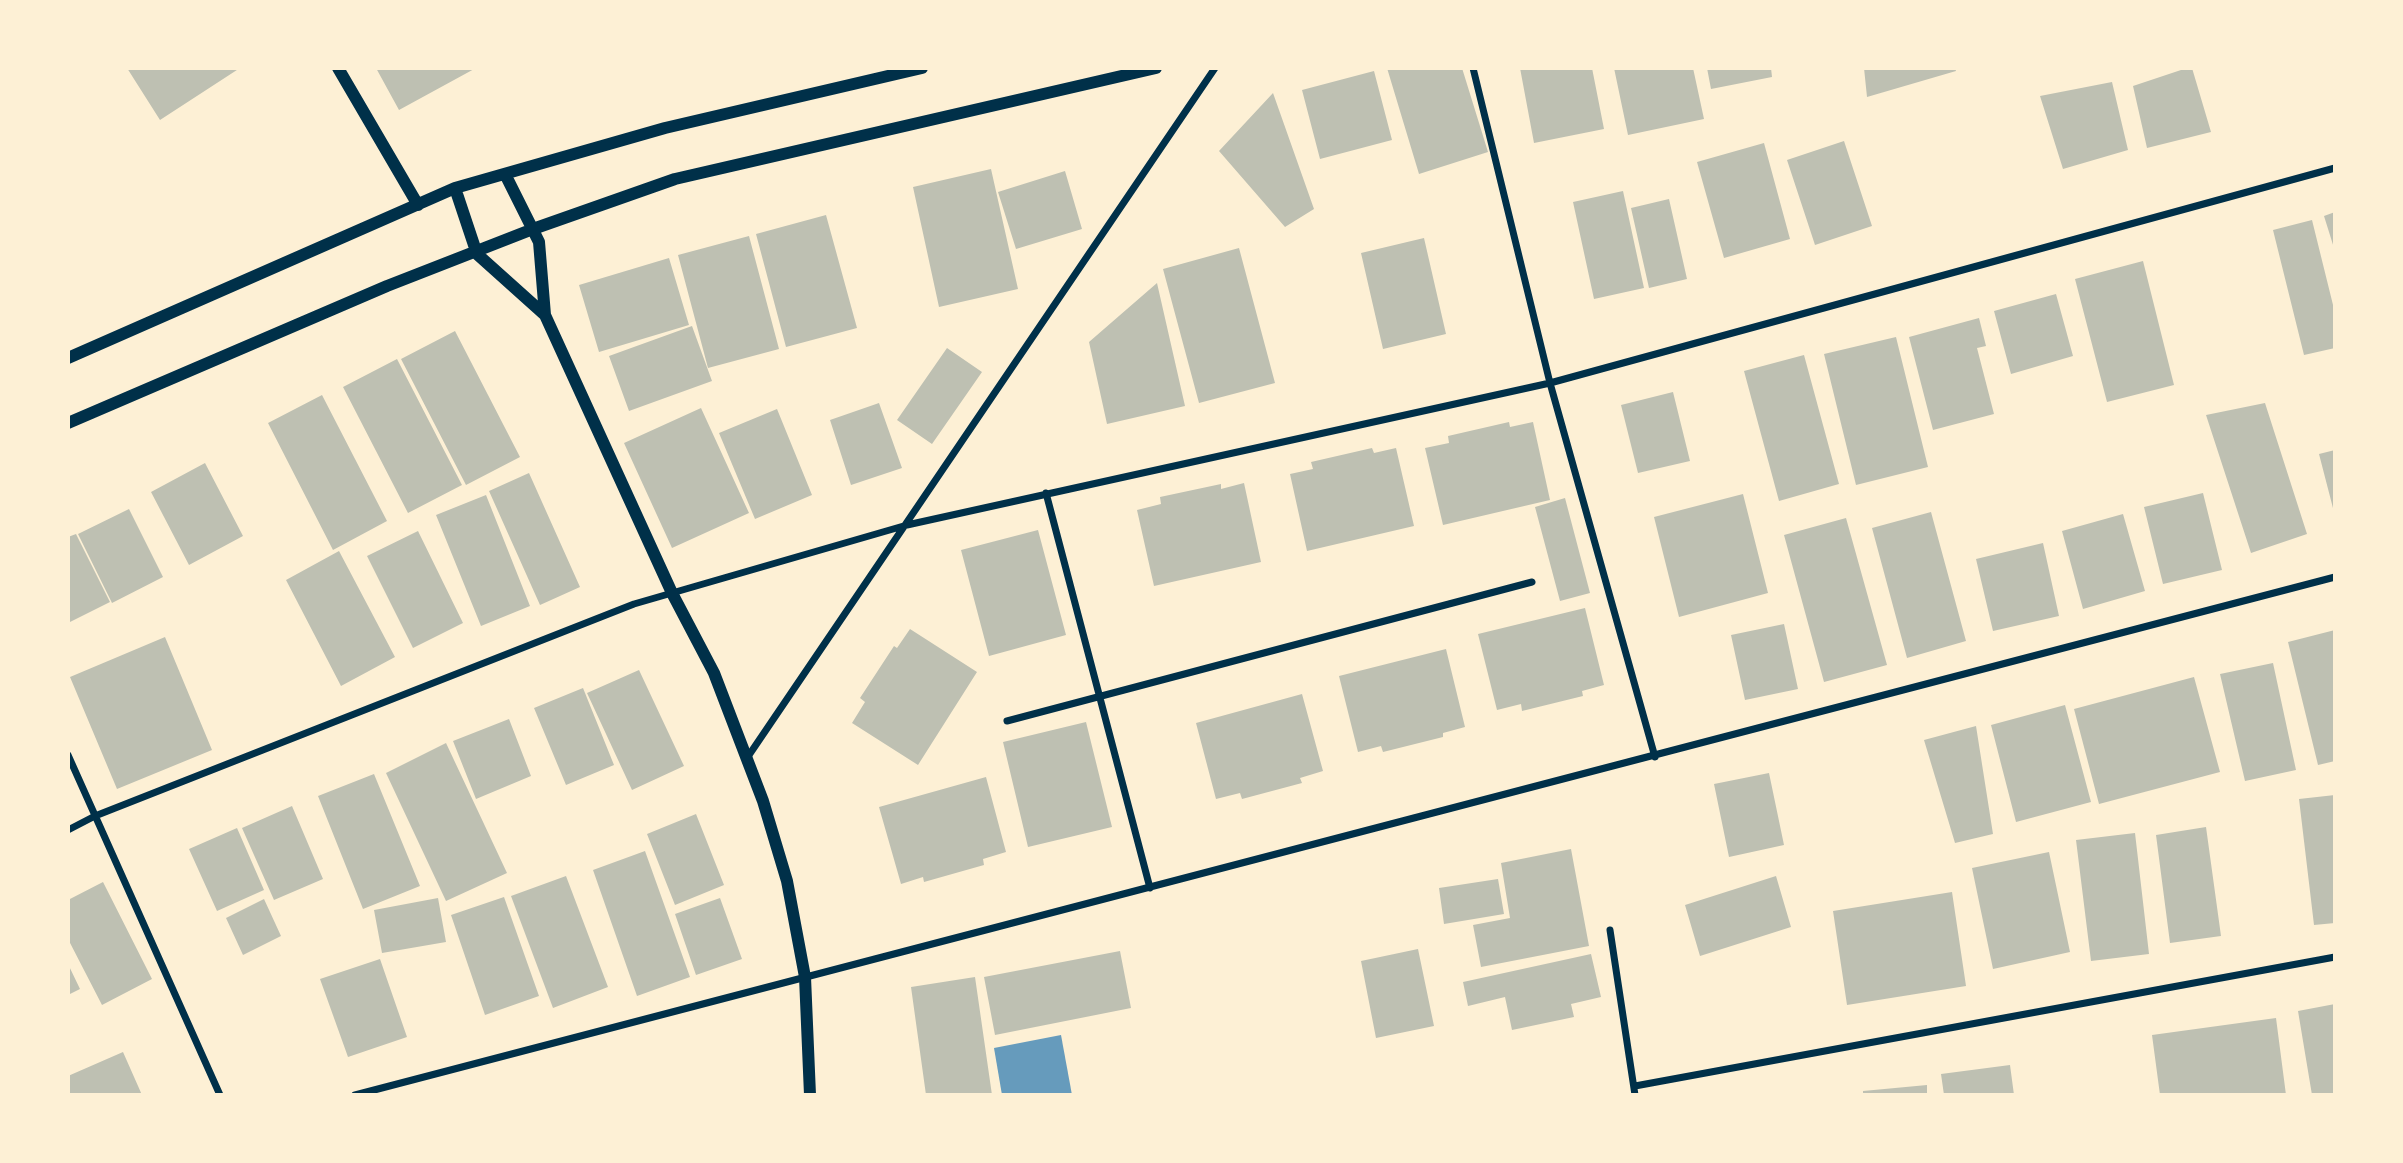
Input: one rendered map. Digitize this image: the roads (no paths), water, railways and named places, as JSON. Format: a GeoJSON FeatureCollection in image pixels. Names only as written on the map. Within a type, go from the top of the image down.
{"type":"FeatureCollection","features":[{"type":"Feature","properties":{"kind":"street"},"geometry":{"type":"LineString","coordinates":[[338,68],[418,205]]}},
{"type":"Feature","properties":{"kind":"street"},"geometry":{"type":"LineString","coordinates":[[68,358],[455,188],[666,128],[922,68]]}},
{"type":"Feature","properties":{"kind":"street"},"geometry":{"type":"LineString","coordinates":[[68,423],[387,286],[477,254],[533,229],[674,179],[1156,68]]}},
{"type":"Feature","properties":{"kind":"street"},"geometry":{"type":"LineString","coordinates":[[747,758],[1215,68]]}},
{"type":"Feature","properties":{"kind":"street"},"geometry":{"type":"LineString","coordinates":[[1473,68],[1550,383],[1655,757]]}},
{"type":"Feature","properties":{"kind":"street"},"geometry":{"type":"LineString","coordinates":[[68,830],[95,816],[621,609],[672,593],[907,525],[1550,383],[2335,168]]}},
{"type":"Feature","properties":{"kind":"street"},"geometry":{"type":"LineString","coordinates":[[505,174],[539,242],[545,315],[672,593],[713,673],[764,801],[788,881],[805,977],[810,1095]]}},
{"type":"Feature","properties":{"kind":"street"},"geometry":{"type":"LineString","coordinates":[[455,188],[477,254],[545,315]]}},
{"type":"Feature","properties":{"kind":"street"},"geometry":{"type":"LineString","coordinates":[[1046,493],[1150,888]]}},
{"type":"Feature","properties":{"kind":"street"},"geometry":{"type":"LineString","coordinates":[[355,1095],[2335,577]]}},
{"type":"Feature","properties":{"kind":"street"},"geometry":{"type":"LineString","coordinates":[[1007,721],[1532,582]]}},
{"type":"Feature","properties":{"kind":"street"},"geometry":{"type":"LineString","coordinates":[[68,755],[219,1095]]}},
{"type":"Feature","properties":{"kind":"street"},"geometry":{"type":"LineString","coordinates":[[1610,930],[1635,1095]]}},
{"type":"Feature","properties":{"kind":"street"},"geometry":{"type":"LineString","coordinates":[[1635,1086],[2335,957]]}},
{"type":"Feature","properties":{"kind":"water"},"geometry":{"type":"Polygon","coordinates":[[[1061,1035],[1072,1095],[1002,1095],[994,1048],[1061,1035]]]}}]}
